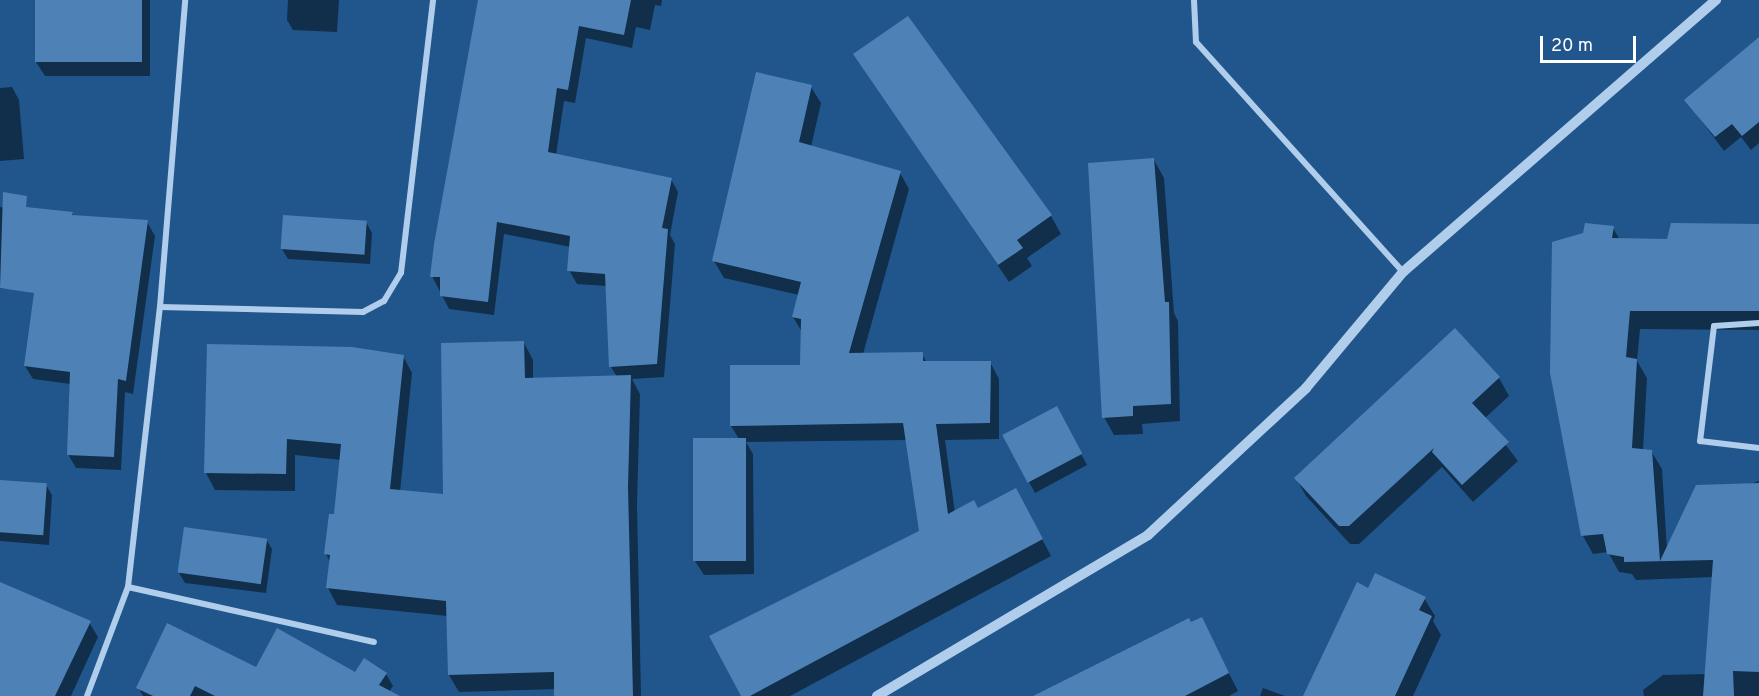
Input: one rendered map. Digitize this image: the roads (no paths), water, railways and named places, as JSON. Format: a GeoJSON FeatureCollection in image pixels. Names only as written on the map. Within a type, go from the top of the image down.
{"type":"FeatureCollection","features":[{"type":"Feature","properties":{"kind":"street"},"geometry":{"type":"LineString","coordinates":[[87,696],[128,587],[160,307],[185,0]]}},
{"type":"Feature","properties":{"kind":"street"},"geometry":{"type":"LineString","coordinates":[[160,307],[363,312],[384,301],[401,273],[433,0]]}},
{"type":"Feature","properties":{"kind":"street"},"geometry":{"type":"LineString","coordinates":[[1194,0],[1196,42],[1403,272]]}},
{"type":"Feature","properties":{"kind":"street"},"geometry":{"type":"LineString","coordinates":[[877,696],[1148,534],[1306,388],[1403,272],[1716,0]]}},
{"type":"Feature","properties":{"kind":"street"},"geometry":{"type":"LineString","coordinates":[[1759,322],[1714,326],[1700,441],[1759,448]]}},
{"type":"Feature","properties":{"kind":"street"},"geometry":{"type":"LineString","coordinates":[[128,587],[374,642]]}}]}
